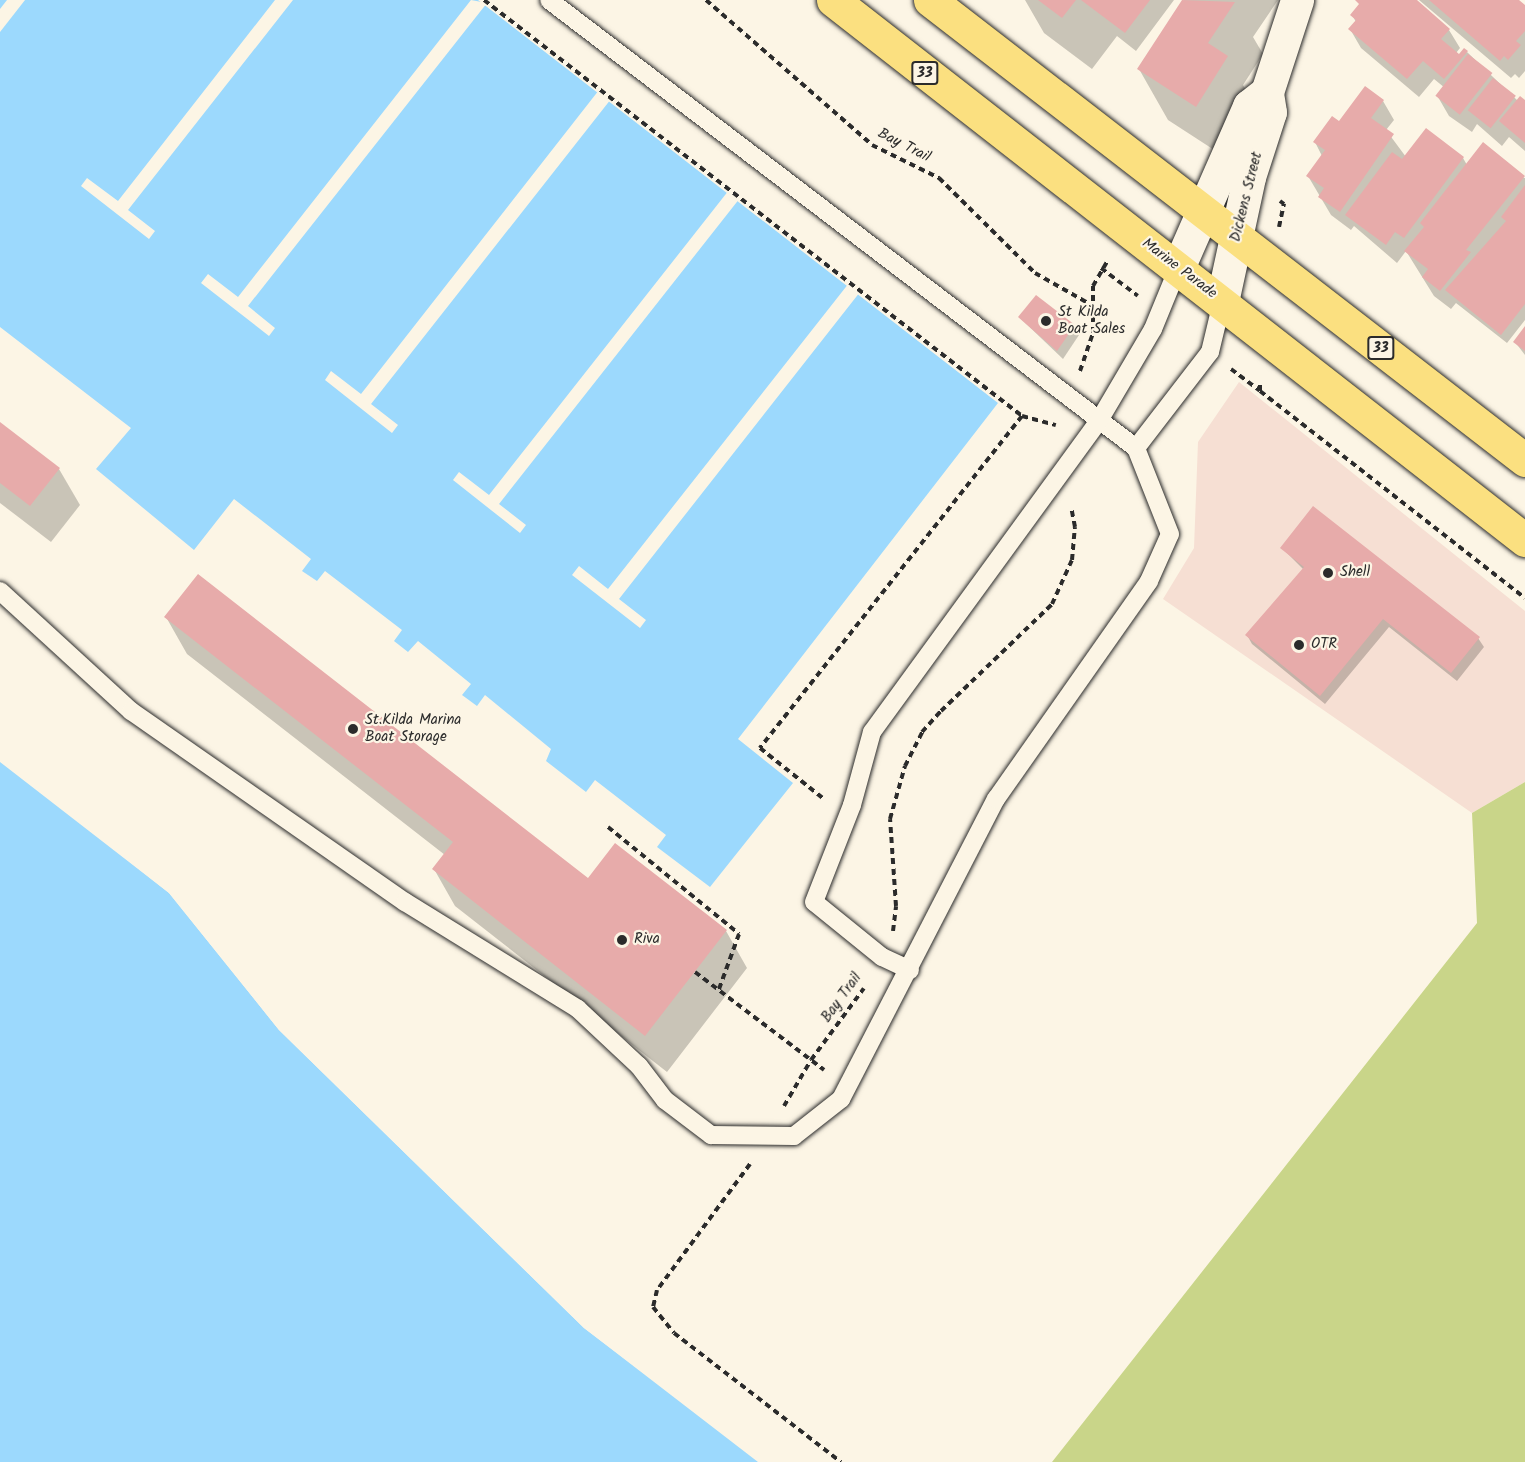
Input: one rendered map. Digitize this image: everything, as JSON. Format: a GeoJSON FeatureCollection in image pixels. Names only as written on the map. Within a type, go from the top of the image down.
{"type":"FeatureCollection","features":[{"type":"Feature","properties":{"kind":"main road","name":"Marine Parade"},"geometry":{"type":"LineString","coordinates":[[833,0],[1525,540]]}},
{"type":"Feature","properties":{"kind":"main road","name":"33"},"geometry":{"type":"LineString","coordinates":[[930,0],[1525,460]]}},
{"type":"Feature","properties":{"kind":"street","name":"Dickens Street"},"geometry":{"type":"LineString","coordinates":[[1222,302],[1236,236],[1238,168],[1249,106],[1267,92],[1297,0]]}},
{"type":"Feature","properties":{"kind":"street","name":"Dickens Street"},"geometry":{"type":"LineString","coordinates":[[1178,268],[1202,210],[1238,168]]}},
{"type":"Feature","properties":{"kind":"lane"},"geometry":{"type":"LineString","coordinates":[[0,591],[131,711],[405,902],[578,1009],[639,1066],[665,1100],[711,1135],[794,1136],[842,1099],[996,799],[1149,581],[1170,534],[1136,448],[549,0]]}},
{"type":"Feature","properties":{"kind":"lane"},"geometry":{"type":"LineString","coordinates":[[910,970],[882,957],[814,902],[847,817],[872,732],[1100,419],[1155,323],[1178,268]]}},
{"type":"Feature","properties":{"kind":"lane"},"geometry":{"type":"LineString","coordinates":[[1136,448],[1210,352],[1222,302]]}},
{"type":"Feature","properties":{"kind":"path"},"geometry":{"type":"LineString","coordinates":[[484,0],[1022,416],[1061,426]]}},
{"type":"Feature","properties":{"kind":"path","name":"Bay Trail"},"geometry":{"type":"LineString","coordinates":[[706,0],[872,145],[939,178],[1035,273],[1094,306],[1093,286],[1101,268]]}},
{"type":"Feature","properties":{"kind":"path"},"geometry":{"type":"LineString","coordinates":[[1260,391],[1525,598]]}},
{"type":"Feature","properties":{"kind":"path"},"geometry":{"type":"LineString","coordinates":[[847,817],[760,748],[1022,416]]}},
{"type":"Feature","properties":{"kind":"path","name":"Bay Trail"},"geometry":{"type":"LineString","coordinates":[[841,1462],[674,1333],[653,1307],[657,1290],[769,1135],[811,1060],[882,957],[895,923],[890,819],[901,776],[922,732],[959,693],[1044,615],[1060,589],[1072,560],[1075,527],[1058,478]]}},
{"type":"Feature","properties":{"kind":"path"},"geometry":{"type":"LineString","coordinates":[[608,827],[739,934],[718,989]]}},
{"type":"Feature","properties":{"kind":"path"},"geometry":{"type":"LineString","coordinates":[[695,972],[847,1088]]}},
{"type":"Feature","properties":{"kind":"shaded area","name":"Shell"},"geometry":{"type":"Polygon","coordinates":[[[1239,382],[1525,611],[1525,782],[1472,813],[1163,599],[1194,548],[1198,442],[1239,382]]]}},
{"type":"Feature","properties":{"kind":"green space"},"geometry":{"type":"Polygon","coordinates":[[[1525,782],[1525,1462],[1052,1462],[1477,923],[1472,813],[1525,782]]]}},
{"type":"Feature","properties":{"kind":"water"},"geometry":{"type":"Polygon","coordinates":[[[0,0],[478,0],[998,403],[738,739],[793,783],[710,887],[657,847],[666,835],[595,780],[586,792],[546,761],[551,749],[485,695],[477,706],[462,695],[471,684],[418,641],[408,652],[394,641],[402,630],[325,571],[317,581],[302,571],[311,559],[234,499],[194,550],[96,469],[131,428],[0,327],[0,0]]]}},
{"type":"Feature","properties":{"kind":"water"},"geometry":{"type":"Polygon","coordinates":[[[0,762],[169,893],[279,1030],[584,1328],[758,1462],[0,1462],[0,762]]]}},
{"type":"Feature","properties":{"kind":"pier"},"geometry":{"type":"Polygon","coordinates":[[[7,0],[25,0],[0,32],[0,9],[7,0]]]}},
{"type":"Feature","properties":{"kind":"pier"},"geometry":{"type":"Polygon","coordinates":[[[275,0],[293,0],[128,210],[155,231],[149,239],[81,186],[87,178],[118,201],[275,0]]]}},
{"type":"Feature","properties":{"kind":"pier"},"geometry":{"type":"Polygon","coordinates":[[[471,0],[487,3],[248,306],[275,328],[269,336],[201,283],[208,274],[238,297],[471,0]]]}},
{"type":"Feature","properties":{"kind":"pier"},"geometry":{"type":"Polygon","coordinates":[[[599,90],[611,99],[371,404],[398,425],[392,433],[325,380],[331,371],[361,394],[599,90]]]}},
{"type":"Feature","properties":{"kind":"pier"},"geometry":{"type":"Polygon","coordinates":[[[729,190],[740,198],[499,504],[526,525],[520,533],[453,480],[459,472],[489,495],[729,190]]]}},
{"type":"Feature","properties":{"kind":"pier"},"geometry":{"type":"Polygon","coordinates":[[[849,283],[860,292],[619,599],[646,620],[640,628],[572,575],[579,566],[608,589],[849,283]]]}},
{"type":"Feature","properties":{"kind":"pier"},"geometry":{"type":"Polygon","coordinates":[[[0,759],[171,891],[281,1028],[586,1326],[761,1462],[584,1328],[279,1030],[169,893],[0,759]]]}},
{"type":"Feature","properties":{"kind":"building"},"geometry":{"type":"Polygon","coordinates":[[[1038,0],[1076,0],[1062,18],[1038,0]]]}},
{"type":"Feature","properties":{"kind":"building"},"geometry":{"type":"Polygon","coordinates":[[[1081,0],[1150,0],[1125,33],[1081,0]]]}},
{"type":"Feature","properties":{"kind":"building"},"geometry":{"type":"Polygon","coordinates":[[[1182,0],[1235,2],[1208,43],[1228,56],[1196,107],[1137,69],[1182,0]]]}},
{"type":"Feature","properties":{"kind":"building"},"geometry":{"type":"Polygon","coordinates":[[[1355,0],[1417,0],[1450,29],[1441,39],[1459,54],[1464,48],[1468,51],[1444,79],[1423,61],[1407,79],[1348,29],[1356,20],[1350,15],[1359,4],[1355,0]]]}},
{"type":"Feature","properties":{"kind":"building"},"geometry":{"type":"Polygon","coordinates":[[[1429,0],[1519,0],[1525,5],[1525,31],[1516,41],[1521,45],[1508,60],[1504,56],[1500,61],[1429,0]]]}},
{"type":"Feature","properties":{"kind":"building"},"geometry":{"type":"Polygon","coordinates":[[[1468,54],[1492,73],[1460,115],[1435,96],[1468,54]]]}},
{"type":"Feature","properties":{"kind":"building"},"geometry":{"type":"Polygon","coordinates":[[[1493,78],[1516,96],[1491,128],[1468,110],[1493,78]]]}},
{"type":"Feature","properties":{"kind":"building"},"geometry":{"type":"Polygon","coordinates":[[[1365,86],[1384,100],[1371,118],[1394,134],[1340,212],[1318,197],[1324,188],[1306,176],[1325,150],[1313,142],[1332,116],[1339,121],[1365,86]]]}},
{"type":"Feature","properties":{"kind":"building"},"geometry":{"type":"Polygon","coordinates":[[[1520,96],[1525,100],[1525,143],[1499,121],[1520,96]]]}},
{"type":"Feature","properties":{"kind":"building"},"geometry":{"type":"Polygon","coordinates":[[[1426,128],[1464,157],[1404,238],[1395,232],[1386,245],[1345,215],[1392,152],[1402,159],[1426,128]]]}},
{"type":"Feature","properties":{"kind":"building"},"geometry":{"type":"Polygon","coordinates":[[[1483,142],[1525,176],[1466,250],[1471,252],[1440,291],[1422,277],[1428,269],[1404,251],[1424,227],[1420,223],[1483,142]]]}},
{"type":"Feature","properties":{"kind":"building"},"geometry":{"type":"Polygon","coordinates":[[[1525,185],[1525,304],[1501,335],[1445,290],[1506,221],[1501,217],[1525,185]]]}},
{"type":"Feature","properties":{"kind":"building","name":"St Kilda Boat Sales"},"geometry":{"type":"Polygon","coordinates":[[[1036,295],[1075,325],[1057,351],[1018,317],[1036,295]]]}},
{"type":"Feature","properties":{"kind":"building"},"geometry":{"type":"Polygon","coordinates":[[[1525,326],[1525,351],[1513,342],[1525,326]]]}},
{"type":"Feature","properties":{"kind":"building"},"geometry":{"type":"Polygon","coordinates":[[[0,422],[60,468],[30,506],[0,483],[0,422]]]}},
{"type":"Feature","properties":{"kind":"building"},"geometry":{"type":"Polygon","coordinates":[[[1313,506],[1480,637],[1451,673],[1383,619],[1320,696],[1245,635],[1304,567],[1280,548],[1313,506]]]}},
{"type":"Feature","properties":{"kind":"building","name":"St.Kilda Marina Boat Storage"},"geometry":{"type":"Polygon","coordinates":[[[198,574],[588,878],[615,843],[727,930],[645,1036],[432,869],[453,842],[164,617],[198,574]]]}},
{"type":"Feature","properties":{"kind":"place","name":"St Kilda Boat Sales"},"geometry":{"type":"Point","coordinates":[1046,321]}},
{"type":"Feature","properties":{"kind":"place","name":"Shell"},"geometry":{"type":"Point","coordinates":[1328,573]}},
{"type":"Feature","properties":{"kind":"place","name":"OTR"},"geometry":{"type":"Point","coordinates":[1299,645]}},
{"type":"Feature","properties":{"kind":"place","name":"St.Kilda Marina Boat Storage"},"geometry":{"type":"Point","coordinates":[353,729]}},
{"type":"Feature","properties":{"kind":"place","name":"Riva"},"geometry":{"type":"Point","coordinates":[622,940]}}]}
